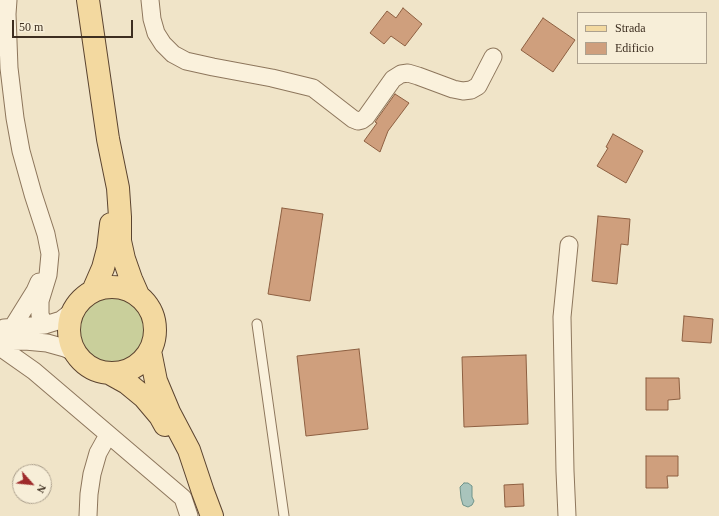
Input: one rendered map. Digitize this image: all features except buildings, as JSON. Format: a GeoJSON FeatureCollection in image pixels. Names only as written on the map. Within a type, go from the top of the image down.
{"type":"FeatureCollection","features":[{"type":"Feature","properties":{"kind":"main road"},"geometry":{"type":"LineString","coordinates":[[88,0],[108,139],[118,188],[120,241],[124,259],[138,295]]}},
{"type":"Feature","properties":{"kind":"main road"},"geometry":{"type":"LineString","coordinates":[[93,291],[103,268],[108,249],[111,225],[108,139]]}},
{"type":"Feature","properties":{"kind":"main road"},"geometry":{"type":"LineString","coordinates":[[109,373],[121,372],[133,368],[142,361],[150,351],[155,340],[156,327],[153,315],[147,304],[138,295],[128,289],[116,286],[104,287],[93,291],[85,296],[79,303],[70,319],[70,337],[72,345],[76,354],[85,363],[96,370],[109,373],[127,383],[144,397],[160,416],[203,492]]}},
{"type":"Feature","properties":{"kind":"main road"},"geometry":{"type":"LineString","coordinates":[[150,351],[156,381],[169,412],[189,450],[212,516]]}},
{"type":"Feature","properties":{"kind":"street"},"geometry":{"type":"LineString","coordinates":[[8,0],[7,14],[14,118],[21,151],[46,234],[50,254],[48,275],[40,301],[40,315],[45,325]]}},
{"type":"Feature","properties":{"kind":"street"},"geometry":{"type":"LineString","coordinates":[[150,0],[152,19],[156,33],[163,44],[173,54],[186,61],[272,78],[313,88],[358,121],[366,117],[393,79],[400,74],[408,73],[453,89],[463,91],[471,90],[478,86],[493,57]]}},
{"type":"Feature","properties":{"kind":"street"},"geometry":{"type":"LineString","coordinates":[[567,516],[562,317],[569,245]]}},
{"type":"Feature","properties":{"kind":"street"},"geometry":{"type":"LineString","coordinates":[[6,328],[35,292],[50,254]]}},
{"type":"Feature","properties":{"kind":"street"},"geometry":{"type":"LineString","coordinates":[[6,328],[45,325],[61,320],[74,310]]}},
{"type":"Feature","properties":{"kind":"street"},"geometry":{"type":"LineString","coordinates":[[0,342],[25,341],[47,343],[65,348],[76,354]]}},
{"type":"Feature","properties":{"kind":"street"},"geometry":{"type":"LineString","coordinates":[[0,347],[34,371],[183,498],[189,516]]}},
{"type":"Feature","properties":{"kind":"street"},"geometry":{"type":"LineString","coordinates":[[88,516],[92,474],[98,453],[108,435]]}},
{"type":"Feature","properties":{"kind":"lane"},"geometry":{"type":"LineString","coordinates":[[257,324],[284,516]]}},
{"type":"Feature","properties":{"kind":"green space"},"geometry":{"type":"Polygon","coordinates":[[[113,293],[127,296],[139,304],[147,316],[150,330],[147,344],[139,356],[127,364],[113,367],[99,364],[87,356],[79,344],[76,330],[79,316],[87,304],[99,296],[113,293]]]}},
{"type":"Feature","properties":{"kind":"water"},"geometry":{"type":"Polygon","coordinates":[[[464,483],[468,483],[472,486],[472,497],[474,501],[472,505],[468,507],[463,505],[461,498],[460,487],[464,483]]]}}]}
